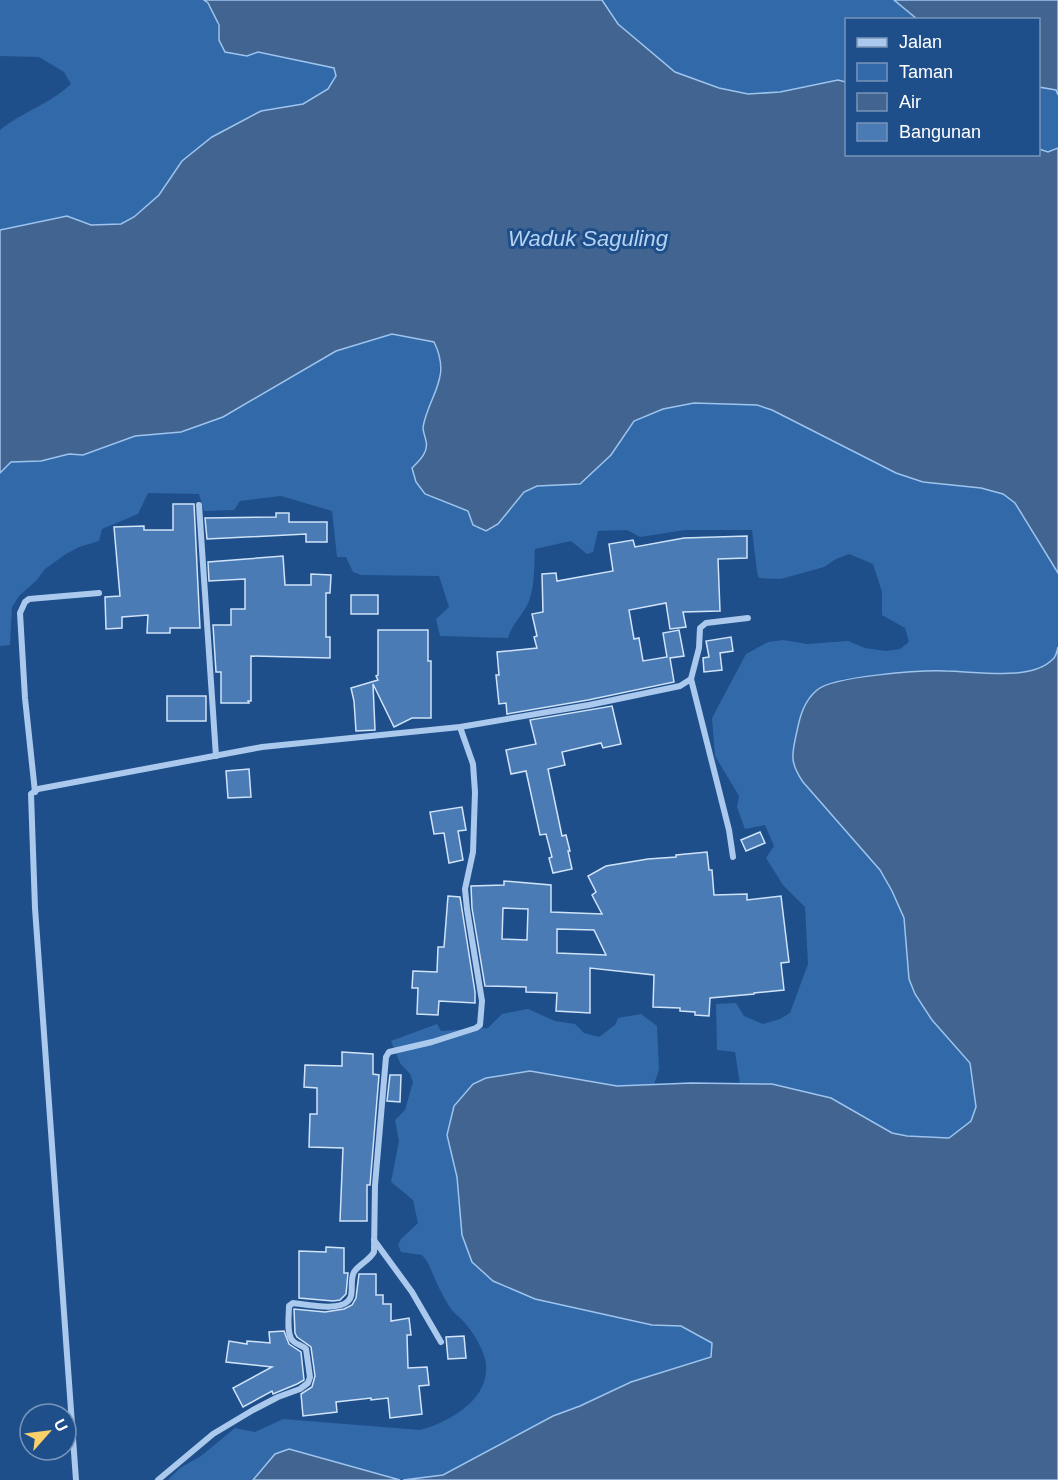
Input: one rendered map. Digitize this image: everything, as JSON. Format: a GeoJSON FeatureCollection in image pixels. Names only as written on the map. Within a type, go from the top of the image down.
{"type":"FeatureCollection","features":[{"type":"Feature","properties":{"kind":"street"},"geometry":{"type":"LineString","coordinates":[[199,505],[216,756]]}},
{"type":"Feature","properties":{"kind":"street"},"geometry":{"type":"LineString","coordinates":[[34,792],[20,613],[29,599],[99,593]]}},
{"type":"Feature","properties":{"kind":"street"},"geometry":{"type":"LineString","coordinates":[[733,857],[729,830],[691,680],[699,648],[700,628],[706,623],[748,618]]}},
{"type":"Feature","properties":{"kind":"street"},"geometry":{"type":"LineString","coordinates":[[75,1480],[35,909],[31,794],[38,789],[262,747],[460,727],[589,705],[680,686],[691,680]]}},
{"type":"Feature","properties":{"kind":"street"},"geometry":{"type":"LineString","coordinates":[[158,1480],[213,1434],[253,1410],[300,1389],[308,1383],[310,1377],[306,1349],[291,1337],[288,1306],[293,1303],[325,1308],[347,1302],[351,1298],[352,1279],[356,1269],[374,1252],[375,1185],[386,1057],[389,1052],[476,1028],[481,1021],[481,995],[465,889],[473,852],[475,792],[472,764],[460,727]]}},
{"type":"Feature","properties":{"kind":"street"},"geometry":{"type":"LineString","coordinates":[[374,1239],[412,1292],[441,1342]]}},
{"type":"Feature","properties":{"kind":"green space"},"geometry":{"type":"Polygon","coordinates":[[[0,0],[204,0],[216,18],[219,40],[247,56],[257,52],[334,68],[336,76],[328,89],[303,104],[261,111],[182,161],[159,195],[134,217],[121,224],[91,225],[67,216],[0,230],[0,130],[71,84],[64,72],[39,57],[0,56],[0,0]]]}},
{"type":"Feature","properties":{"kind":"green space"},"geometry":{"type":"Polygon","coordinates":[[[602,0],[894,0],[916,18],[845,18],[845,82],[838,80],[780,92],[748,94],[719,88],[675,72],[618,24],[602,0]]]}},
{"type":"Feature","properties":{"kind":"green space"},"geometry":{"type":"Polygon","coordinates":[[[1040,87],[1056,90],[1058,95],[1058,148],[1048,152],[1040,149],[1040,87]]]}},
{"type":"Feature","properties":{"kind":"green space"},"geometry":{"type":"Polygon","coordinates":[[[392,334],[434,342],[440,355],[439,385],[423,429],[427,444],[422,458],[425,494],[468,511],[473,525],[498,524],[524,492],[536,486],[580,484],[611,455],[634,421],[663,409],[694,403],[757,405],[772,410],[896,473],[923,482],[981,488],[1003,494],[1015,503],[1058,573],[1058,647],[1054,659],[1042,667],[1015,674],[944,671],[844,679],[817,689],[795,771],[880,870],[904,918],[909,979],[915,994],[932,1020],[970,1063],[976,1107],[971,1121],[949,1138],[892,1133],[831,1098],[772,1084],[740,1084],[735,1052],[717,1050],[716,1004],[736,1003],[744,1016],[763,1024],[780,1019],[790,1013],[808,964],[805,907],[783,885],[766,858],[774,846],[765,825],[745,829],[737,807],[739,796],[715,756],[712,718],[746,654],[768,642],[783,640],[807,644],[848,641],[865,648],[886,651],[900,649],[909,642],[905,628],[882,615],[882,592],[873,564],[849,554],[824,567],[781,579],[759,578],[752,530],[685,530],[640,537],[627,530],[598,531],[593,552],[587,554],[571,541],[535,549],[531,595],[508,638],[440,636],[436,619],[449,607],[439,576],[361,575],[353,572],[346,557],[337,557],[332,511],[281,496],[240,501],[234,510],[204,511],[199,494],[148,493],[138,514],[102,529],[99,541],[79,547],[45,569],[37,580],[19,596],[12,607],[10,645],[0,646],[0,473],[11,462],[41,461],[69,454],[83,455],[135,436],[181,432],[222,417],[336,351],[392,334]]]}},
{"type":"Feature","properties":{"kind":"green space"},"geometry":{"type":"Polygon","coordinates":[[[528,1009],[555,1021],[575,1024],[584,1033],[599,1037],[615,1025],[618,1018],[641,1014],[657,1026],[659,1069],[654,1085],[617,1086],[530,1071],[486,1078],[473,1084],[454,1106],[447,1135],[457,1177],[652,1325],[681,1326],[713,1343],[711,1357],[631,1382],[553,1416],[443,1475],[400,1480],[289,1449],[275,1454],[253,1480],[168,1480],[180,1468],[201,1456],[235,1428],[255,1432],[283,1419],[420,1430],[456,1414],[476,1396],[483,1385],[486,1373],[485,1359],[474,1335],[452,1311],[422,1255],[401,1252],[398,1245],[401,1239],[418,1223],[413,1200],[391,1182],[399,1141],[395,1120],[405,1110],[413,1082],[410,1074],[400,1063],[391,1041],[437,1024],[441,1031],[488,1028],[502,1014],[528,1009]]]}},
{"type":"Feature","properties":{"kind":"water","name":"Waduk Saguling"},"geometry":{"type":"Polygon","coordinates":[[[204,0],[602,0],[618,24],[675,72],[719,88],[748,94],[780,92],[838,80],[845,82],[845,156],[1040,156],[1040,149],[1048,152],[1058,148],[1058,573],[1015,503],[1003,494],[981,488],[923,482],[896,473],[772,410],[757,405],[694,403],[663,409],[634,421],[611,455],[580,484],[537,486],[524,492],[498,524],[486,531],[473,525],[468,511],[425,494],[416,482],[412,468],[426,449],[423,427],[438,386],[441,366],[434,342],[392,334],[336,351],[223,417],[181,432],[135,436],[83,455],[69,454],[41,461],[11,462],[0,473],[0,230],[67,216],[91,225],[121,224],[134,217],[159,195],[182,161],[212,137],[261,111],[303,104],[328,89],[336,76],[334,68],[258,52],[247,56],[225,52],[219,40],[219,25],[208,3],[204,0]]]}},
{"type":"Feature","properties":{"kind":"water"},"geometry":{"type":"Polygon","coordinates":[[[894,0],[1058,0],[1058,95],[1056,90],[1040,87],[1040,18],[916,18],[894,0]]]}},
{"type":"Feature","properties":{"kind":"water"},"geometry":{"type":"Polygon","coordinates":[[[1058,647],[1058,1480],[403,1480],[443,1475],[553,1416],[631,1382],[711,1357],[712,1343],[681,1326],[652,1325],[535,1299],[493,1281],[472,1262],[462,1235],[457,1177],[447,1135],[454,1106],[473,1084],[486,1078],[530,1071],[617,1086],[691,1083],[772,1084],[831,1098],[892,1133],[907,1136],[949,1138],[971,1121],[976,1107],[970,1063],[932,1020],[915,994],[909,979],[904,918],[892,891],[880,870],[803,782],[795,769],[794,745],[803,709],[813,694],[826,685],[878,675],[918,672],[1002,674],[1031,671],[1054,658],[1058,647]]]}},
{"type":"Feature","properties":{"kind":"water"},"geometry":{"type":"Polygon","coordinates":[[[289,1449],[400,1480],[253,1480],[275,1454],[289,1449]]]}},
{"type":"Feature","properties":{"kind":"building"},"geometry":{"type":"Polygon","coordinates":[[[173,504],[194,504],[200,628],[170,628],[170,633],[147,633],[148,615],[122,617],[122,628],[106,629],[105,597],[120,596],[114,527],[144,526],[144,530],[173,530],[173,504]]]}},
{"type":"Feature","properties":{"kind":"building"},"geometry":{"type":"Polygon","coordinates":[[[276,513],[289,513],[289,522],[327,522],[327,542],[306,542],[306,534],[207,539],[205,518],[276,517],[276,513]]]}},
{"type":"Feature","properties":{"kind":"building"},"geometry":{"type":"Polygon","coordinates":[[[747,536],[747,558],[718,559],[720,611],[683,612],[686,627],[670,629],[666,603],[629,610],[634,639],[639,638],[643,661],[667,657],[663,633],[679,630],[684,656],[670,658],[674,682],[507,714],[506,703],[499,704],[496,675],[499,675],[497,652],[537,648],[532,614],[543,612],[542,574],[556,573],[557,581],[613,571],[609,544],[633,540],[635,547],[684,538],[747,536]]]}},
{"type":"Feature","properties":{"kind":"building"},"geometry":{"type":"Polygon","coordinates":[[[283,556],[285,585],[311,585],[311,574],[331,575],[330,593],[326,593],[326,637],[330,637],[330,658],[251,656],[251,701],[248,701],[249,703],[221,703],[221,672],[216,672],[213,625],[231,625],[231,609],[245,609],[245,579],[209,581],[208,562],[283,556]]]}},
{"type":"Feature","properties":{"kind":"building"},"geometry":{"type":"Polygon","coordinates":[[[351,595],[378,595],[378,614],[351,614],[351,595]]]}},
{"type":"Feature","properties":{"kind":"building"},"geometry":{"type":"Polygon","coordinates":[[[378,630],[428,630],[428,661],[431,661],[431,718],[412,718],[394,727],[373,684],[375,730],[356,731],[351,688],[378,680],[376,676],[378,675],[378,630]]]}},
{"type":"Feature","properties":{"kind":"building"},"geometry":{"type":"Polygon","coordinates":[[[731,637],[733,651],[720,653],[722,670],[704,672],[703,658],[709,657],[706,641],[731,637]]]}},
{"type":"Feature","properties":{"kind":"building"},"geometry":{"type":"Polygon","coordinates":[[[167,696],[206,696],[206,721],[167,721],[167,696]]]}},
{"type":"Feature","properties":{"kind":"building"},"geometry":{"type":"Polygon","coordinates":[[[612,706],[621,744],[603,748],[601,743],[562,752],[565,765],[548,769],[562,836],[566,835],[570,851],[568,851],[572,869],[553,873],[549,858],[552,857],[546,834],[540,835],[526,771],[511,774],[506,750],[536,744],[530,720],[612,706]]]}},
{"type":"Feature","properties":{"kind":"building"},"geometry":{"type":"Polygon","coordinates":[[[249,769],[251,797],[228,798],[226,771],[249,769]]]}},
{"type":"Feature","properties":{"kind":"building"},"geometry":{"type":"Polygon","coordinates":[[[462,807],[466,830],[458,831],[463,860],[449,863],[444,833],[434,834],[430,812],[462,807]]]}},
{"type":"Feature","properties":{"kind":"building"},"geometry":{"type":"Polygon","coordinates":[[[760,832],[765,843],[746,851],[741,840],[760,832]]]}},
{"type":"Feature","properties":{"kind":"building"},"geometry":{"type":"Polygon","coordinates":[[[707,852],[709,870],[712,870],[714,895],[747,894],[747,900],[781,896],[789,962],[781,963],[784,990],[710,998],[709,1016],[680,1011],[680,1008],[653,1007],[654,975],[590,968],[590,1013],[556,1011],[557,993],[526,992],[526,987],[485,986],[472,908],[471,886],[504,885],[504,881],[551,885],[551,912],[602,914],[592,895],[596,892],[588,876],[606,866],[676,857],[676,855],[707,852]],[[503,908],[502,939],[527,940],[528,909],[503,908]],[[557,929],[557,953],[606,955],[594,930],[557,929]]]}},
{"type":"Feature","properties":{"kind":"building"},"geometry":{"type":"Polygon","coordinates":[[[448,896],[460,897],[475,1003],[439,1001],[438,1015],[417,1014],[418,988],[412,988],[413,971],[437,972],[438,947],[444,947],[448,896]]]}},
{"type":"Feature","properties":{"kind":"building"},"geometry":{"type":"Polygon","coordinates":[[[342,1052],[373,1054],[373,1074],[379,1075],[370,1185],[367,1185],[367,1221],[340,1221],[343,1148],[309,1147],[310,1114],[317,1114],[317,1088],[304,1087],[305,1065],[342,1066],[342,1052]]]}},
{"type":"Feature","properties":{"kind":"building"},"geometry":{"type":"Polygon","coordinates":[[[390,1075],[401,1075],[400,1102],[387,1101],[390,1075]]]}},
{"type":"Feature","properties":{"kind":"building"},"geometry":{"type":"Polygon","coordinates":[[[326,1247],[344,1248],[344,1273],[348,1273],[346,1294],[340,1300],[333,1301],[299,1298],[299,1251],[326,1252],[326,1247]]]}},
{"type":"Feature","properties":{"kind":"building"},"geometry":{"type":"Polygon","coordinates":[[[359,1274],[376,1274],[376,1295],[383,1295],[383,1304],[391,1304],[391,1321],[409,1318],[411,1335],[407,1335],[408,1368],[427,1367],[429,1385],[419,1386],[422,1414],[390,1418],[388,1398],[371,1400],[371,1398],[336,1402],[337,1412],[303,1416],[301,1394],[312,1387],[315,1376],[311,1347],[295,1333],[294,1309],[325,1312],[344,1309],[352,1305],[356,1298],[359,1274]]]}},
{"type":"Feature","properties":{"kind":"building"},"geometry":{"type":"Polygon","coordinates":[[[284,1331],[289,1344],[301,1352],[304,1380],[273,1394],[272,1391],[243,1407],[233,1388],[272,1367],[226,1362],[229,1341],[247,1344],[247,1341],[270,1343],[269,1332],[284,1331]]]}},
{"type":"Feature","properties":{"kind":"building"},"geometry":{"type":"Polygon","coordinates":[[[464,1336],[466,1358],[448,1359],[446,1337],[464,1336]]]}}]}
